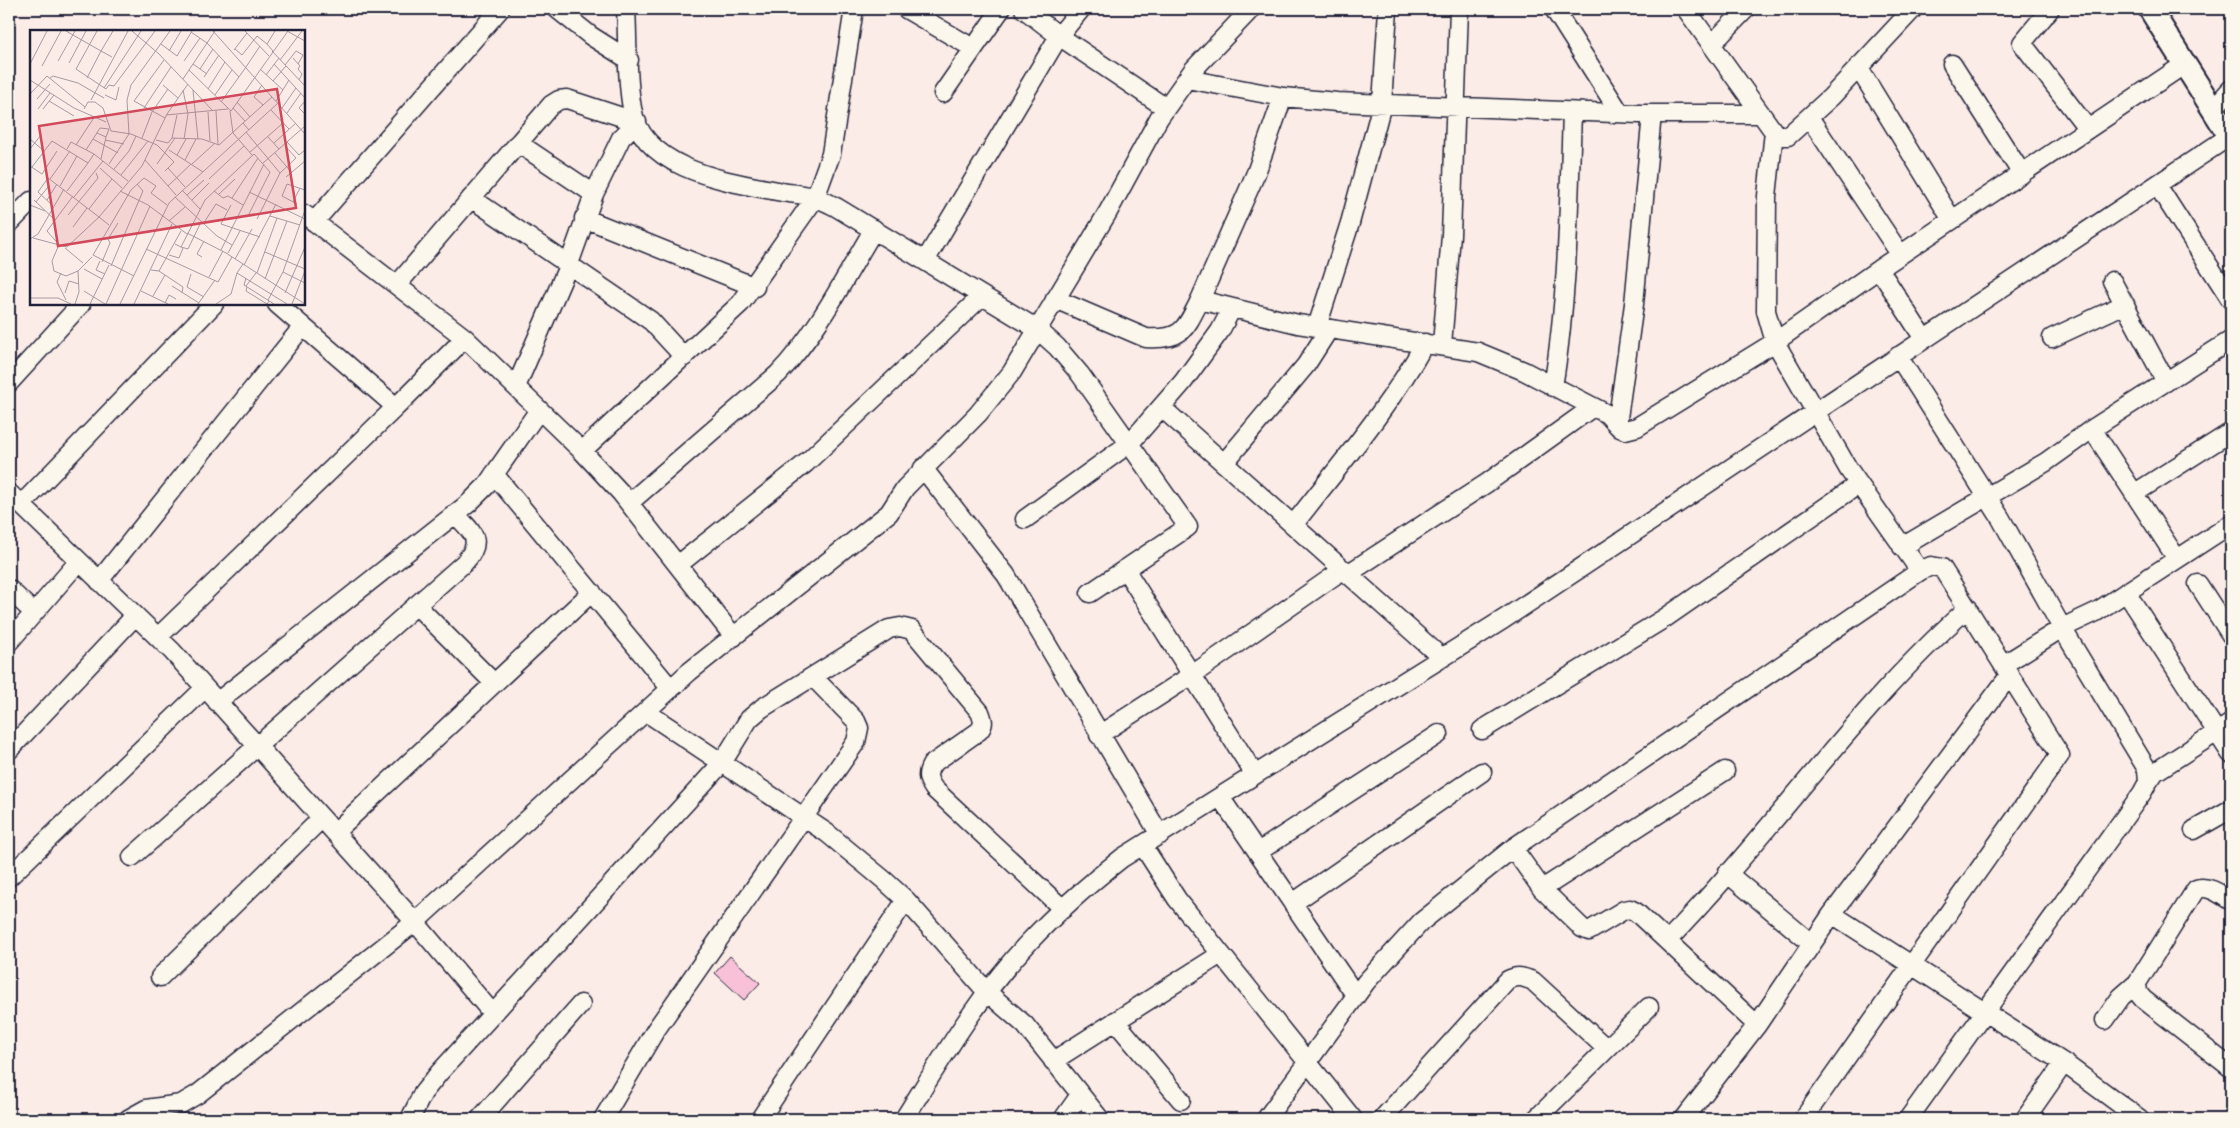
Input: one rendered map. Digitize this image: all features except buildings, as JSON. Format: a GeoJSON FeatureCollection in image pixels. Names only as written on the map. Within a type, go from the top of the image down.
{"type":"FeatureCollection","features":[{"type":"Feature","properties":{"kind":"street"},"geometry":{"type":"LineString","coordinates":[[500,9],[309,218],[465,338],[516,386],[582,452],[629,503],[734,637]]}},
{"type":"Feature","properties":{"kind":"street"},"geometry":{"type":"LineString","coordinates":[[556,9],[591,36],[629,60]]}},
{"type":"Feature","properties":{"kind":"street"},"geometry":{"type":"LineString","coordinates":[[626,9],[632,109],[637,122],[651,145],[665,158],[684,168],[764,188],[815,198],[836,207],[1037,330],[1056,347],[1080,374],[1188,527],[1090,593]]}},
{"type":"Feature","properties":{"kind":"street"},"geometry":{"type":"LineString","coordinates":[[582,452],[741,303],[755,287],[815,198],[831,154],[854,9]]}},
{"type":"Feature","properties":{"kind":"street"},"geometry":{"type":"LineString","coordinates":[[906,9],[974,48]]}},
{"type":"Feature","properties":{"kind":"street"},"geometry":{"type":"LineString","coordinates":[[943,93],[1000,9]]}},
{"type":"Feature","properties":{"kind":"street"},"geometry":{"type":"LineString","coordinates":[[1024,9],[1059,36],[1166,108]]}},
{"type":"Feature","properties":{"kind":"street"},"geometry":{"type":"LineString","coordinates":[[925,261],[1059,36],[1082,9]]}},
{"type":"Feature","properties":{"kind":"street"},"geometry":{"type":"LineString","coordinates":[[128,1119],[146,1109],[181,1104],[198,1094],[415,922],[671,689],[889,513],[905,488],[978,414],[1012,372],[1108,212],[1166,108],[1187,79],[1251,9]]}},
{"type":"Feature","properties":{"kind":"street"},"geometry":{"type":"LineString","coordinates":[[1225,462],[1306,365],[1323,328],[1382,104],[1388,9]]}},
{"type":"Feature","properties":{"kind":"street"},"geometry":{"type":"LineString","coordinates":[[1442,345],[1451,235],[1457,107],[1455,75],[1459,9]]}},
{"type":"Feature","properties":{"kind":"street"},"geometry":{"type":"LineString","coordinates":[[1554,9],[1620,113]]}},
{"type":"Feature","properties":{"kind":"street"},"geometry":{"type":"LineString","coordinates":[[1686,9],[1774,132],[1782,136],[1788,136],[1809,117],[1913,9]]}},
{"type":"Feature","properties":{"kind":"street"},"geometry":{"type":"LineString","coordinates":[[1712,44],[1746,9]]}},
{"type":"Feature","properties":{"kind":"street"},"geometry":{"type":"LineString","coordinates":[[2050,9],[2022,43],[2088,129]]}},
{"type":"Feature","properties":{"kind":"street"},"geometry":{"type":"LineString","coordinates":[[904,1119],[944,1054],[987,992],[1029,942],[1079,892],[1122,858],[1512,613],[1814,411],[2231,137],[2150,9]]}},
{"type":"Feature","properties":{"kind":"street"},"geometry":{"type":"LineString","coordinates":[[1952,64],[2022,174]]}},
{"type":"Feature","properties":{"kind":"street"},"geometry":{"type":"LineString","coordinates":[[1200,300],[1323,328],[1478,352],[1524,371],[1607,414],[1617,425],[1625,430],[1637,427],[1775,342],[1900,254],[2185,64]]}},
{"type":"Feature","properties":{"kind":"street"},"geometry":{"type":"LineString","coordinates":[[1858,67],[1952,220]]}},
{"type":"Feature","properties":{"kind":"street"},"geometry":{"type":"LineString","coordinates":[[1187,79],[1283,97],[1337,102],[1572,112],[1761,114]]}},
{"type":"Feature","properties":{"kind":"street"},"geometry":{"type":"LineString","coordinates":[[2213,108],[2231,89]]}},
{"type":"Feature","properties":{"kind":"street"},"geometry":{"type":"LineString","coordinates":[[1055,299],[1146,338],[1161,339],[1180,334],[1187,326],[1200,300],[1256,173],[1283,97]]}},
{"type":"Feature","properties":{"kind":"street"},"geometry":{"type":"LineString","coordinates":[[397,285],[551,105],[559,100],[567,99],[637,122]]}},
{"type":"Feature","properties":{"kind":"street"},"geometry":{"type":"LineString","coordinates":[[1554,387],[1561,340],[1567,271],[1572,112]]}},
{"type":"Feature","properties":{"kind":"street"},"geometry":{"type":"LineString","coordinates":[[1617,425],[1634,304],[1652,114]]}},
{"type":"Feature","properties":{"kind":"street"},"geometry":{"type":"LineString","coordinates":[[1809,117],[1900,254]]}},
{"type":"Feature","properties":{"kind":"street"},"geometry":{"type":"LineString","coordinates":[[516,386],[569,264],[594,194],[621,138],[637,122]]}},
{"type":"Feature","properties":{"kind":"street"},"geometry":{"type":"LineString","coordinates":[[1774,132],[1767,196],[1766,312],[1775,342],[1814,411],[1859,484],[1920,572]]}},
{"type":"Feature","properties":{"kind":"street"},"geometry":{"type":"LineString","coordinates":[[518,143],[594,194]]}},
{"type":"Feature","properties":{"kind":"street"},"geometry":{"type":"LineString","coordinates":[[2157,185],[2231,300]]}},
{"type":"Feature","properties":{"kind":"street"},"geometry":{"type":"LineString","coordinates":[[471,198],[651,321],[684,357]]}},
{"type":"Feature","properties":{"kind":"street"},"geometry":{"type":"LineString","coordinates":[[9,224],[30,202]]}},
{"type":"Feature","properties":{"kind":"street"},"geometry":{"type":"LineString","coordinates":[[584,218],[755,287]]}},
{"type":"Feature","properties":{"kind":"street"},"geometry":{"type":"LineString","coordinates":[[629,503],[778,374],[793,358],[808,338],[874,229]]}},
{"type":"Feature","properties":{"kind":"street"},"geometry":{"type":"LineString","coordinates":[[1879,269],[1924,339]]}},
{"type":"Feature","properties":{"kind":"street"},"geometry":{"type":"LineString","coordinates":[[2112,281],[2166,382]]}},
{"type":"Feature","properties":{"kind":"street"},"geometry":{"type":"LineString","coordinates":[[678,565],[806,463],[982,296]]}},
{"type":"Feature","properties":{"kind":"street"},"geometry":{"type":"LineString","coordinates":[[2052,338],[2125,304]]}},
{"type":"Feature","properties":{"kind":"street"},"geometry":{"type":"LineString","coordinates":[[9,383],[80,305]]}},
{"type":"Feature","properties":{"kind":"street"},"geometry":{"type":"LineString","coordinates":[[213,305],[15,499],[158,637],[415,922],[493,1014]]}},
{"type":"Feature","properties":{"kind":"street"},"geometry":{"type":"LineString","coordinates":[[278,305],[396,407]]}},
{"type":"Feature","properties":{"kind":"street"},"geometry":{"type":"LineString","coordinates":[[1025,519],[1130,443],[1183,382],[1220,331],[1232,308]]}},
{"type":"Feature","properties":{"kind":"street"},"geometry":{"type":"LineString","coordinates":[[99,581],[303,326]]}},
{"type":"Feature","properties":{"kind":"street"},"geometry":{"type":"LineString","coordinates":[[158,637],[465,338]]}},
{"type":"Feature","properties":{"kind":"street"},"geometry":{"type":"LineString","coordinates":[[1902,547],[2046,462],[2092,429],[2231,340]]}},
{"type":"Feature","properties":{"kind":"street"},"geometry":{"type":"LineString","coordinates":[[1294,524],[1370,426],[1409,372],[1425,343]]}},
{"type":"Feature","properties":{"kind":"street"},"geometry":{"type":"LineString","coordinates":[[1898,356],[1988,497],[2062,628],[2147,770],[2148,782]]}},
{"type":"Feature","properties":{"kind":"street"},"geometry":{"type":"LineString","coordinates":[[1161,407],[1225,462],[1442,658]]}},
{"type":"Feature","properties":{"kind":"street"},"geometry":{"type":"LineString","coordinates":[[1099,735],[1346,571],[1487,483],[1592,407]]}},
{"type":"Feature","properties":{"kind":"street"},"geometry":{"type":"LineString","coordinates":[[217,702],[469,503],[494,474],[539,410]]}},
{"type":"Feature","properties":{"kind":"street"},"geometry":{"type":"LineString","coordinates":[[2092,429],[2177,559]]}},
{"type":"Feature","properties":{"kind":"street"},"geometry":{"type":"LineString","coordinates":[[2135,493],[2231,432]]}},
{"type":"Feature","properties":{"kind":"street"},"geometry":{"type":"LineString","coordinates":[[923,468],[1006,575],[1051,649],[1099,735],[1160,835]]}},
{"type":"Feature","properties":{"kind":"street"},"geometry":{"type":"LineString","coordinates":[[494,474],[671,689]]}},
{"type":"Feature","properties":{"kind":"street"},"geometry":{"type":"LineString","coordinates":[[1482,730],[1665,618],[1859,484]]}},
{"type":"Feature","properties":{"kind":"street"},"geometry":{"type":"LineString","coordinates":[[132,857],[472,554],[476,544],[474,535],[455,514]]}},
{"type":"Feature","properties":{"kind":"street"},"geometry":{"type":"LineString","coordinates":[[1684,1119],[1757,1025],[1832,914],[2006,671],[2062,628],[2096,612],[2231,524]]}},
{"type":"Feature","properties":{"kind":"street"},"geometry":{"type":"LineString","coordinates":[[9,642],[79,561]]}},
{"type":"Feature","properties":{"kind":"street"},"geometry":{"type":"LineString","coordinates":[[1266,1119],[1366,982],[1421,922],[1513,848],[1920,572],[1931,566],[1942,568],[2060,755],[1803,1119]]}},
{"type":"Feature","properties":{"kind":"street"},"geometry":{"type":"LineString","coordinates":[[1125,568],[1255,775]]}},
{"type":"Feature","properties":{"kind":"street"},"geometry":{"type":"LineString","coordinates":[[2198,584],[2231,635]]}},
{"type":"Feature","properties":{"kind":"street"},"geometry":{"type":"LineString","coordinates":[[9,589],[34,613]]}},
{"type":"Feature","properties":{"kind":"street"},"geometry":{"type":"LineString","coordinates":[[335,832],[592,592]]}},
{"type":"Feature","properties":{"kind":"street"},"geometry":{"type":"LineString","coordinates":[[2126,592],[2224,728],[2231,754]]}},
{"type":"Feature","properties":{"kind":"street"},"geometry":{"type":"LineString","coordinates":[[416,605],[494,684]]}},
{"type":"Feature","properties":{"kind":"street"},"geometry":{"type":"LineString","coordinates":[[1667,941],[1813,772],[1928,644],[1968,608]]}},
{"type":"Feature","properties":{"kind":"street"},"geometry":{"type":"LineString","coordinates":[[9,749],[136,616]]}},
{"type":"Feature","properties":{"kind":"street"},"geometry":{"type":"LineString","coordinates":[[410,1119],[424,1093],[439,1073],[722,763],[749,719],[762,708],[889,629],[900,627],[912,630],[980,712],[984,721],[983,727],[979,731],[932,764],[928,771],[928,780],[934,789],[1063,908]]}},
{"type":"Feature","properties":{"kind":"street"},"geometry":{"type":"LineString","coordinates":[[603,1119],[655,1031],[856,742],[859,728],[856,721],[813,677]]}},
{"type":"Feature","properties":{"kind":"street"},"geometry":{"type":"LineString","coordinates":[[9,877],[205,688]]}},
{"type":"Feature","properties":{"kind":"street"},"geometry":{"type":"LineString","coordinates":[[646,712],[803,817],[856,856],[906,900],[987,992],[1025,1025],[1100,1119]]}},
{"type":"Feature","properties":{"kind":"street"},"geometry":{"type":"LineString","coordinates":[[1908,1119],[2142,793],[2154,772],[2224,728]]}},
{"type":"Feature","properties":{"kind":"street"},"geometry":{"type":"LineString","coordinates":[[1258,852],[1439,734]]}},
{"type":"Feature","properties":{"kind":"street"},"geometry":{"type":"LineString","coordinates":[[1542,889],[1725,771]]}},
{"type":"Feature","properties":{"kind":"street"},"geometry":{"type":"LineString","coordinates":[[1293,903],[1482,772]]}},
{"type":"Feature","properties":{"kind":"street"},"geometry":{"type":"LineString","coordinates":[[1220,797],[1356,996]]}},
{"type":"Feature","properties":{"kind":"street"},"geometry":{"type":"LineString","coordinates":[[2194,830],[2231,809]]}},
{"type":"Feature","properties":{"kind":"street"},"geometry":{"type":"LineString","coordinates":[[160,977],[322,818]]}},
{"type":"Feature","properties":{"kind":"street"},"geometry":{"type":"LineString","coordinates":[[1143,846],[1177,899],[1352,1119]]}},
{"type":"Feature","properties":{"kind":"street"},"geometry":{"type":"LineString","coordinates":[[1513,848],[1542,889],[1582,928],[1588,931],[1624,910],[1630,909],[1636,912],[1757,1025]]}},
{"type":"Feature","properties":{"kind":"street"},"geometry":{"type":"LineString","coordinates":[[1727,873],[1812,944]]}},
{"type":"Feature","properties":{"kind":"street"},"geometry":{"type":"LineString","coordinates":[[2105,1020],[2121,997],[2137,983],[2196,889],[2203,887],[2213,890],[2231,901]]}},
{"type":"Feature","properties":{"kind":"street"},"geometry":{"type":"LineString","coordinates":[[760,1119],[894,914],[906,900]]}},
{"type":"Feature","properties":{"kind":"street"},"geometry":{"type":"LineString","coordinates":[[1832,914],[2064,1063],[2140,1119]]}},
{"type":"Feature","properties":{"kind":"street"},"geometry":{"type":"LineString","coordinates":[[1053,1061],[1221,954]]}},
{"type":"Feature","properties":{"kind":"street"},"geometry":{"type":"LineString","coordinates":[[1382,1119],[1508,980],[1514,976],[1533,981],[1607,1049]]}},
{"type":"Feature","properties":{"kind":"street"},"geometry":{"type":"LineString","coordinates":[[2137,983],[2138,993],[2143,999],[2229,1062]]}},
{"type":"Feature","properties":{"kind":"street"},"geometry":{"type":"LineString","coordinates":[[480,1119],[581,1004]]}},
{"type":"Feature","properties":{"kind":"street"},"geometry":{"type":"LineString","coordinates":[[1536,1119],[1649,1007]]}},
{"type":"Feature","properties":{"kind":"street"},"geometry":{"type":"LineString","coordinates":[[1115,1021],[1181,1100]]}},
{"type":"Feature","properties":{"kind":"street"},"geometry":{"type":"LineString","coordinates":[[2026,1119],[2064,1063]]}},
{"type":"Feature","properties":{"kind":"street"},"geometry":{"type":"LineString","coordinates":[[1063,1119],[1080,1095]]}}]}
